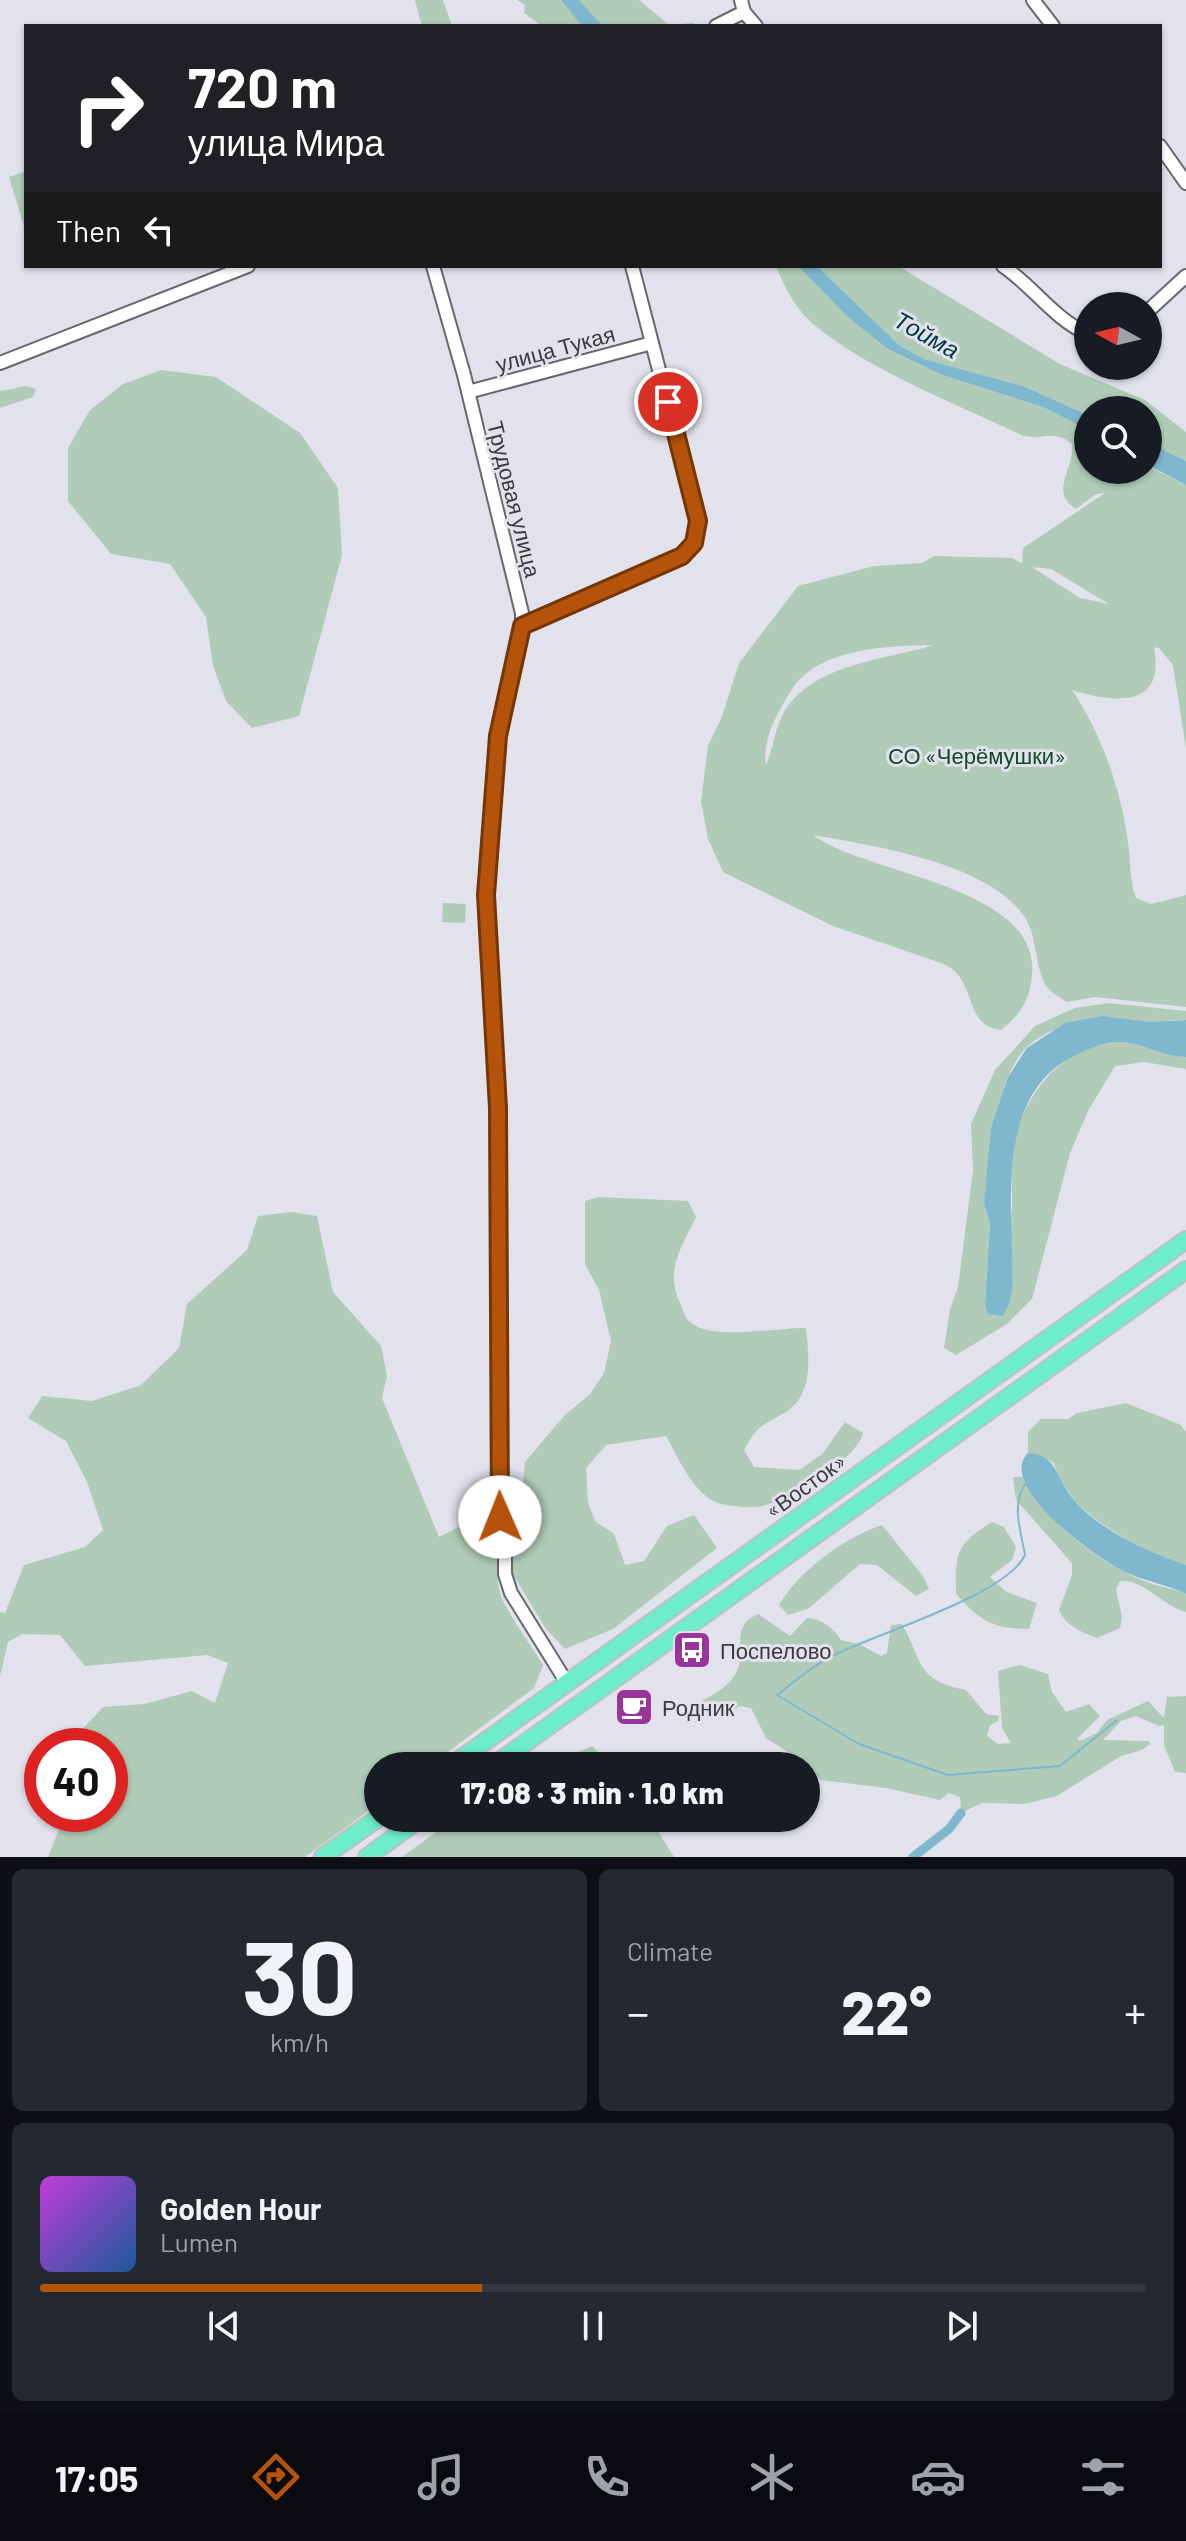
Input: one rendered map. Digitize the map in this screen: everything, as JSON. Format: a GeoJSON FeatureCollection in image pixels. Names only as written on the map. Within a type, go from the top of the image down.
{"type":"FeatureCollection","features":[{"type":"Feature","properties":{"kind":"main road","name":"«Восток»"},"geometry":{"type":"LineString","coordinates":[[471,1752],[1186,1240]]}},
{"type":"Feature","properties":{"kind":"main road"},"geometry":{"type":"LineString","coordinates":[[513,1752],[1186,1270]]}},
{"type":"Feature","properties":{"kind":"main road"},"geometry":{"type":"LineString","coordinates":[[323,1857],[364,1828]]}},
{"type":"Feature","properties":{"kind":"main road"},"geometry":{"type":"LineString","coordinates":[[367,1857],[402,1832]]}},
{"type":"Feature","properties":{"kind":"street"},"geometry":{"type":"LineString","coordinates":[[1033,0],[1051,24]]}},
{"type":"Feature","properties":{"kind":"street"},"geometry":{"type":"LineString","coordinates":[[719,24],[743,6],[755,24]]}},
{"type":"Feature","properties":{"kind":"street"},"geometry":{"type":"LineString","coordinates":[[1162,149],[1186,183]]}},
{"type":"Feature","properties":{"kind":"street"},"geometry":{"type":"LineString","coordinates":[[0,363],[243,268]]}},
{"type":"Feature","properties":{"kind":"street","name":"Трудовая улица"},"geometry":{"type":"LineString","coordinates":[[434,268],[519,597],[522,626],[498,736],[486,895],[498,1108],[500,1512],[505,1541],[505,1574],[511,1593],[567,1683]]}},
{"type":"Feature","properties":{"kind":"street"},"geometry":{"type":"LineString","coordinates":[[522,626],[682,556],[694,543],[697,516],[633,268]]}},
{"type":"Feature","properties":{"kind":"street"},"geometry":{"type":"LineString","coordinates":[[1006,268],[1029,284],[1058,314],[1074,325]]}},
{"type":"Feature","properties":{"kind":"street"},"geometry":{"type":"LineString","coordinates":[[1162,298],[1186,276]]}},
{"type":"Feature","properties":{"kind":"street","name":"улица Тукая"},"geometry":{"type":"LineString","coordinates":[[468,392],[652,343]]}},
{"type":"Feature","properties":{"kind":"green space"},"geometry":{"type":"Polygon","coordinates":[[[415,0],[443,0],[451,24],[421,24],[415,0]]]}},
{"type":"Feature","properties":{"kind":"green space"},"geometry":{"type":"Polygon","coordinates":[[[517,0],[561,0],[580,24],[539,24],[524,13],[525,5],[517,0]]]}},
{"type":"Feature","properties":{"kind":"green space"},"geometry":{"type":"Polygon","coordinates":[[[579,0],[639,0],[668,24],[601,24],[579,0]]]}},
{"type":"Feature","properties":{"kind":"green space"},"geometry":{"type":"Polygon","coordinates":[[[24,172],[24,226],[9,177],[24,172]]]}},
{"type":"Feature","properties":{"kind":"green space","name":"СО «Черёмушки»"},"geometry":{"type":"Polygon","coordinates":[[[777,268],[800,268],[888,349],[942,375],[1043,407],[1074,423],[1074,484],[1162,484],[1162,473],[1186,485],[1186,749],[1173,665],[1158,647],[1154,648],[1156,668],[1152,682],[1144,692],[1119,699],[1072,690],[1100,741],[1114,779],[1124,817],[1136,898],[1151,904],[1186,895],[1186,1007],[1095,997],[1067,1002],[1047,987],[1028,924],[1007,897],[984,882],[927,859],[813,835],[838,849],[980,901],[1008,920],[1027,944],[1031,983],[1027,999],[1014,1018],[1001,1030],[991,1028],[978,1017],[958,974],[944,964],[833,926],[723,872],[708,839],[701,801],[708,746],[721,719],[739,663],[798,586],[874,566],[922,563],[934,556],[1012,558],[1022,563],[1023,548],[1105,493],[1096,494],[1076,509],[1068,502],[1063,487],[1072,444],[1060,437],[1021,435],[912,385],[859,356],[800,311],[777,268]],[[1032,567],[1080,598],[1109,604],[1051,569],[1032,567]],[[934,645],[862,650],[812,669],[794,686],[775,720],[767,742],[766,765],[784,712],[813,683],[832,673],[934,645]]]}},
{"type":"Feature","properties":{"kind":"green space"},"geometry":{"type":"Polygon","coordinates":[[[819,268],[901,268],[1074,370],[1074,380],[1098,380],[1136,396],[1074,396],[1074,409],[1023,386],[924,359],[899,345],[819,268]]]}},
{"type":"Feature","properties":{"kind":"green space"},"geometry":{"type":"Polygon","coordinates":[[[161,370],[216,377],[300,433],[338,488],[342,555],[299,716],[252,728],[226,701],[213,666],[206,617],[170,564],[111,554],[68,501],[68,448],[90,410],[123,384],[161,370]]]}},
{"type":"Feature","properties":{"kind":"green space"},"geometry":{"type":"Polygon","coordinates":[[[26,386],[36,389],[33,397],[0,408],[0,391],[26,386]]]}},
{"type":"Feature","properties":{"kind":"green space"},"geometry":{"type":"Polygon","coordinates":[[[1162,413],[1186,432],[1186,461],[1162,449],[1162,413]]]}},
{"type":"Feature","properties":{"kind":"green space"},"geometry":{"type":"Polygon","coordinates":[[[443,903],[466,904],[465,923],[442,922],[443,903]]]}},
{"type":"Feature","properties":{"kind":"green space"},"geometry":{"type":"Polygon","coordinates":[[[1109,1003],[1186,1011],[1186,1020],[1109,1020],[1068,1026],[1049,1032],[1018,1057],[1008,1077],[1000,1106],[984,1204],[990,1224],[985,1304],[1010,1222],[1011,1163],[1016,1135],[1023,1114],[1047,1078],[1062,1063],[1080,1052],[1100,1044],[1121,1042],[1186,1057],[1186,1069],[1144,1062],[1115,1066],[1088,1111],[1070,1153],[1032,1299],[1007,1324],[956,1355],[944,1348],[950,1309],[958,1287],[973,1170],[971,1124],[995,1070],[1035,1026],[1075,1008],[1109,1003]]]}},
{"type":"Feature","properties":{"kind":"green space"},"geometry":{"type":"Polygon","coordinates":[[[598,1197],[688,1201],[696,1217],[676,1260],[674,1281],[689,1321],[712,1331],[727,1332],[806,1328],[808,1363],[801,1397],[794,1406],[760,1427],[753,1436],[744,1450],[754,1467],[800,1470],[823,1453],[845,1422],[863,1433],[848,1456],[818,1480],[783,1499],[751,1507],[718,1503],[701,1492],[666,1436],[606,1445],[586,1468],[588,1502],[595,1521],[614,1534],[625,1565],[644,1561],[667,1526],[694,1515],[717,1548],[613,1629],[565,1649],[546,1629],[511,1571],[511,1557],[521,1537],[525,1462],[564,1416],[590,1394],[604,1373],[611,1341],[599,1290],[585,1264],[585,1201],[598,1197]]]}},
{"type":"Feature","properties":{"kind":"green space"},"geometry":{"type":"Polygon","coordinates":[[[291,1212],[317,1216],[333,1292],[381,1346],[387,1375],[382,1398],[439,1537],[482,1515],[495,1535],[500,1593],[543,1665],[534,1688],[448,1752],[364,1752],[364,1814],[305,1857],[48,1857],[58,1832],[128,1832],[128,1728],[84,1728],[103,1707],[144,1704],[192,1691],[215,1703],[228,1663],[207,1655],[85,1666],[60,1635],[22,1634],[8,1642],[0,1676],[0,1612],[5,1613],[24,1565],[85,1547],[103,1530],[87,1482],[66,1441],[28,1418],[42,1396],[92,1401],[141,1385],[179,1348],[187,1304],[247,1250],[258,1216],[291,1212]]]}},
{"type":"Feature","properties":{"kind":"green space"},"geometry":{"type":"Polygon","coordinates":[[[1126,1403],[1181,1425],[1186,1432],[1186,1565],[1142,1547],[1100,1522],[1072,1497],[1053,1462],[1028,1453],[1028,1432],[1041,1419],[1068,1419],[1077,1413],[1126,1403]]]}},
{"type":"Feature","properties":{"kind":"green space"},"geometry":{"type":"Polygon","coordinates":[[[1013,1477],[1022,1477],[1046,1511],[1095,1554],[1131,1575],[1186,1594],[1186,1612],[1137,1584],[1120,1581],[1116,1589],[1122,1617],[1120,1628],[1097,1638],[1070,1624],[1059,1610],[1072,1575],[1072,1563],[1016,1500],[1013,1477]]]}},
{"type":"Feature","properties":{"kind":"green space"},"geometry":{"type":"Polygon","coordinates":[[[992,1522],[1004,1527],[1016,1547],[1012,1560],[990,1577],[1006,1592],[1037,1603],[1029,1629],[988,1622],[956,1594],[960,1551],[971,1537],[992,1522]]]}},
{"type":"Feature","properties":{"kind":"green space"},"geometry":{"type":"Polygon","coordinates":[[[882,1525],[923,1576],[929,1589],[916,1596],[877,1565],[860,1564],[808,1609],[788,1615],[779,1605],[798,1580],[824,1557],[853,1538],[882,1525]]]}},
{"type":"Feature","properties":{"kind":"green space"},"geometry":{"type":"Polygon","coordinates":[[[758,1614],[790,1636],[807,1618],[817,1620],[841,1640],[859,1644],[881,1656],[887,1653],[891,1625],[902,1624],[929,1675],[966,1690],[986,1714],[999,1716],[998,1721],[990,1725],[987,1736],[998,1744],[1011,1743],[1002,1728],[998,1671],[1020,1665],[1048,1674],[1052,1692],[1066,1712],[1089,1704],[1100,1716],[1077,1739],[1080,1741],[1097,1733],[1107,1720],[1148,1701],[1164,1718],[1167,1697],[1186,1696],[1186,1773],[1175,1772],[1164,1745],[1164,1725],[1159,1726],[1136,1716],[1121,1721],[1103,1740],[1149,1741],[1150,1744],[1142,1750],[1121,1756],[1057,1796],[1024,1804],[982,1803],[961,1813],[960,1797],[949,1793],[940,1800],[886,1788],[821,1780],[820,1752],[788,1752],[766,1738],[751,1708],[739,1706],[725,1719],[713,1718],[700,1708],[701,1701],[722,1689],[734,1676],[739,1664],[741,1631],[746,1622],[758,1614]]]}},
{"type":"Feature","properties":{"kind":"green space"},"geometry":{"type":"Polygon","coordinates":[[[592,1746],[598,1752],[578,1752],[592,1746]]]}},
{"type":"Feature","properties":{"kind":"green space"},"geometry":{"type":"Polygon","coordinates":[[[436,1832],[659,1832],[674,1857],[402,1857],[436,1832]]]}},
{"type":"Feature","properties":{"kind":"water"},"geometry":{"type":"Polygon","coordinates":[[[561,0],[579,0],[601,24],[580,24],[561,0]]]}},
{"type":"Feature","properties":{"kind":"water"},"geometry":{"type":"Polygon","coordinates":[[[800,268],[819,268],[899,345],[924,359],[1023,386],[1074,409],[1074,423],[1043,407],[942,375],[888,349],[848,317],[800,268]]]}},
{"type":"Feature","properties":{"kind":"water"},"geometry":{"type":"Polygon","coordinates":[[[1162,449],[1186,461],[1186,485],[1162,472],[1162,449]]]}},
{"type":"Feature","properties":{"kind":"water"},"geometry":{"type":"Polygon","coordinates":[[[1102,1016],[1150,1022],[1186,1020],[1186,1057],[1129,1043],[1101,1045],[1070,1058],[1048,1074],[1032,1094],[1015,1144],[1012,1172],[1012,1293],[1003,1316],[988,1314],[985,1304],[990,1224],[984,1204],[991,1128],[1008,1077],[1027,1048],[1065,1023],[1102,1016]]]}},
{"type":"Feature","properties":{"kind":"water"},"geometry":{"type":"Polygon","coordinates":[[[1028,1453],[1051,1463],[1073,1499],[1096,1521],[1140,1547],[1186,1565],[1186,1594],[1110,1564],[1053,1520],[1025,1484],[1022,1467],[1028,1453]]]}},
{"type":"Feature","properties":{"kind":"waterway"},"geometry":{"type":"LineString","coordinates":[[1025,1484],[1018,1510],[1025,1555],[1013,1570],[967,1599],[832,1656],[777,1695],[859,1744],[948,1775],[1060,1766],[1117,1720]]}},
{"type":"Feature","properties":{"kind":"waterway"},"geometry":{"type":"LineString","coordinates":[[913,1857],[949,1829],[961,1813]]}},
{"type":"Feature","properties":{"kind":"place","name":"Поспелово"},"geometry":{"type":"Point","coordinates":[692,1650]}},
{"type":"Feature","properties":{"kind":"place","name":"Родник"},"geometry":{"type":"Point","coordinates":[634,1707]}},
{"type":"Feature","properties":{"kind":"route"},"geometry":{"type":"LineString","coordinates":[[500,1517],[498,1108],[486,938],[486,884],[498,736],[522,626],[682,556],[691,549],[698,521],[668,402]]}},
{"type":"Feature","properties":{"kind":"water label","name":"Тойма"},"geometry":{"type":"Point","coordinates":[927,334]}}]}
